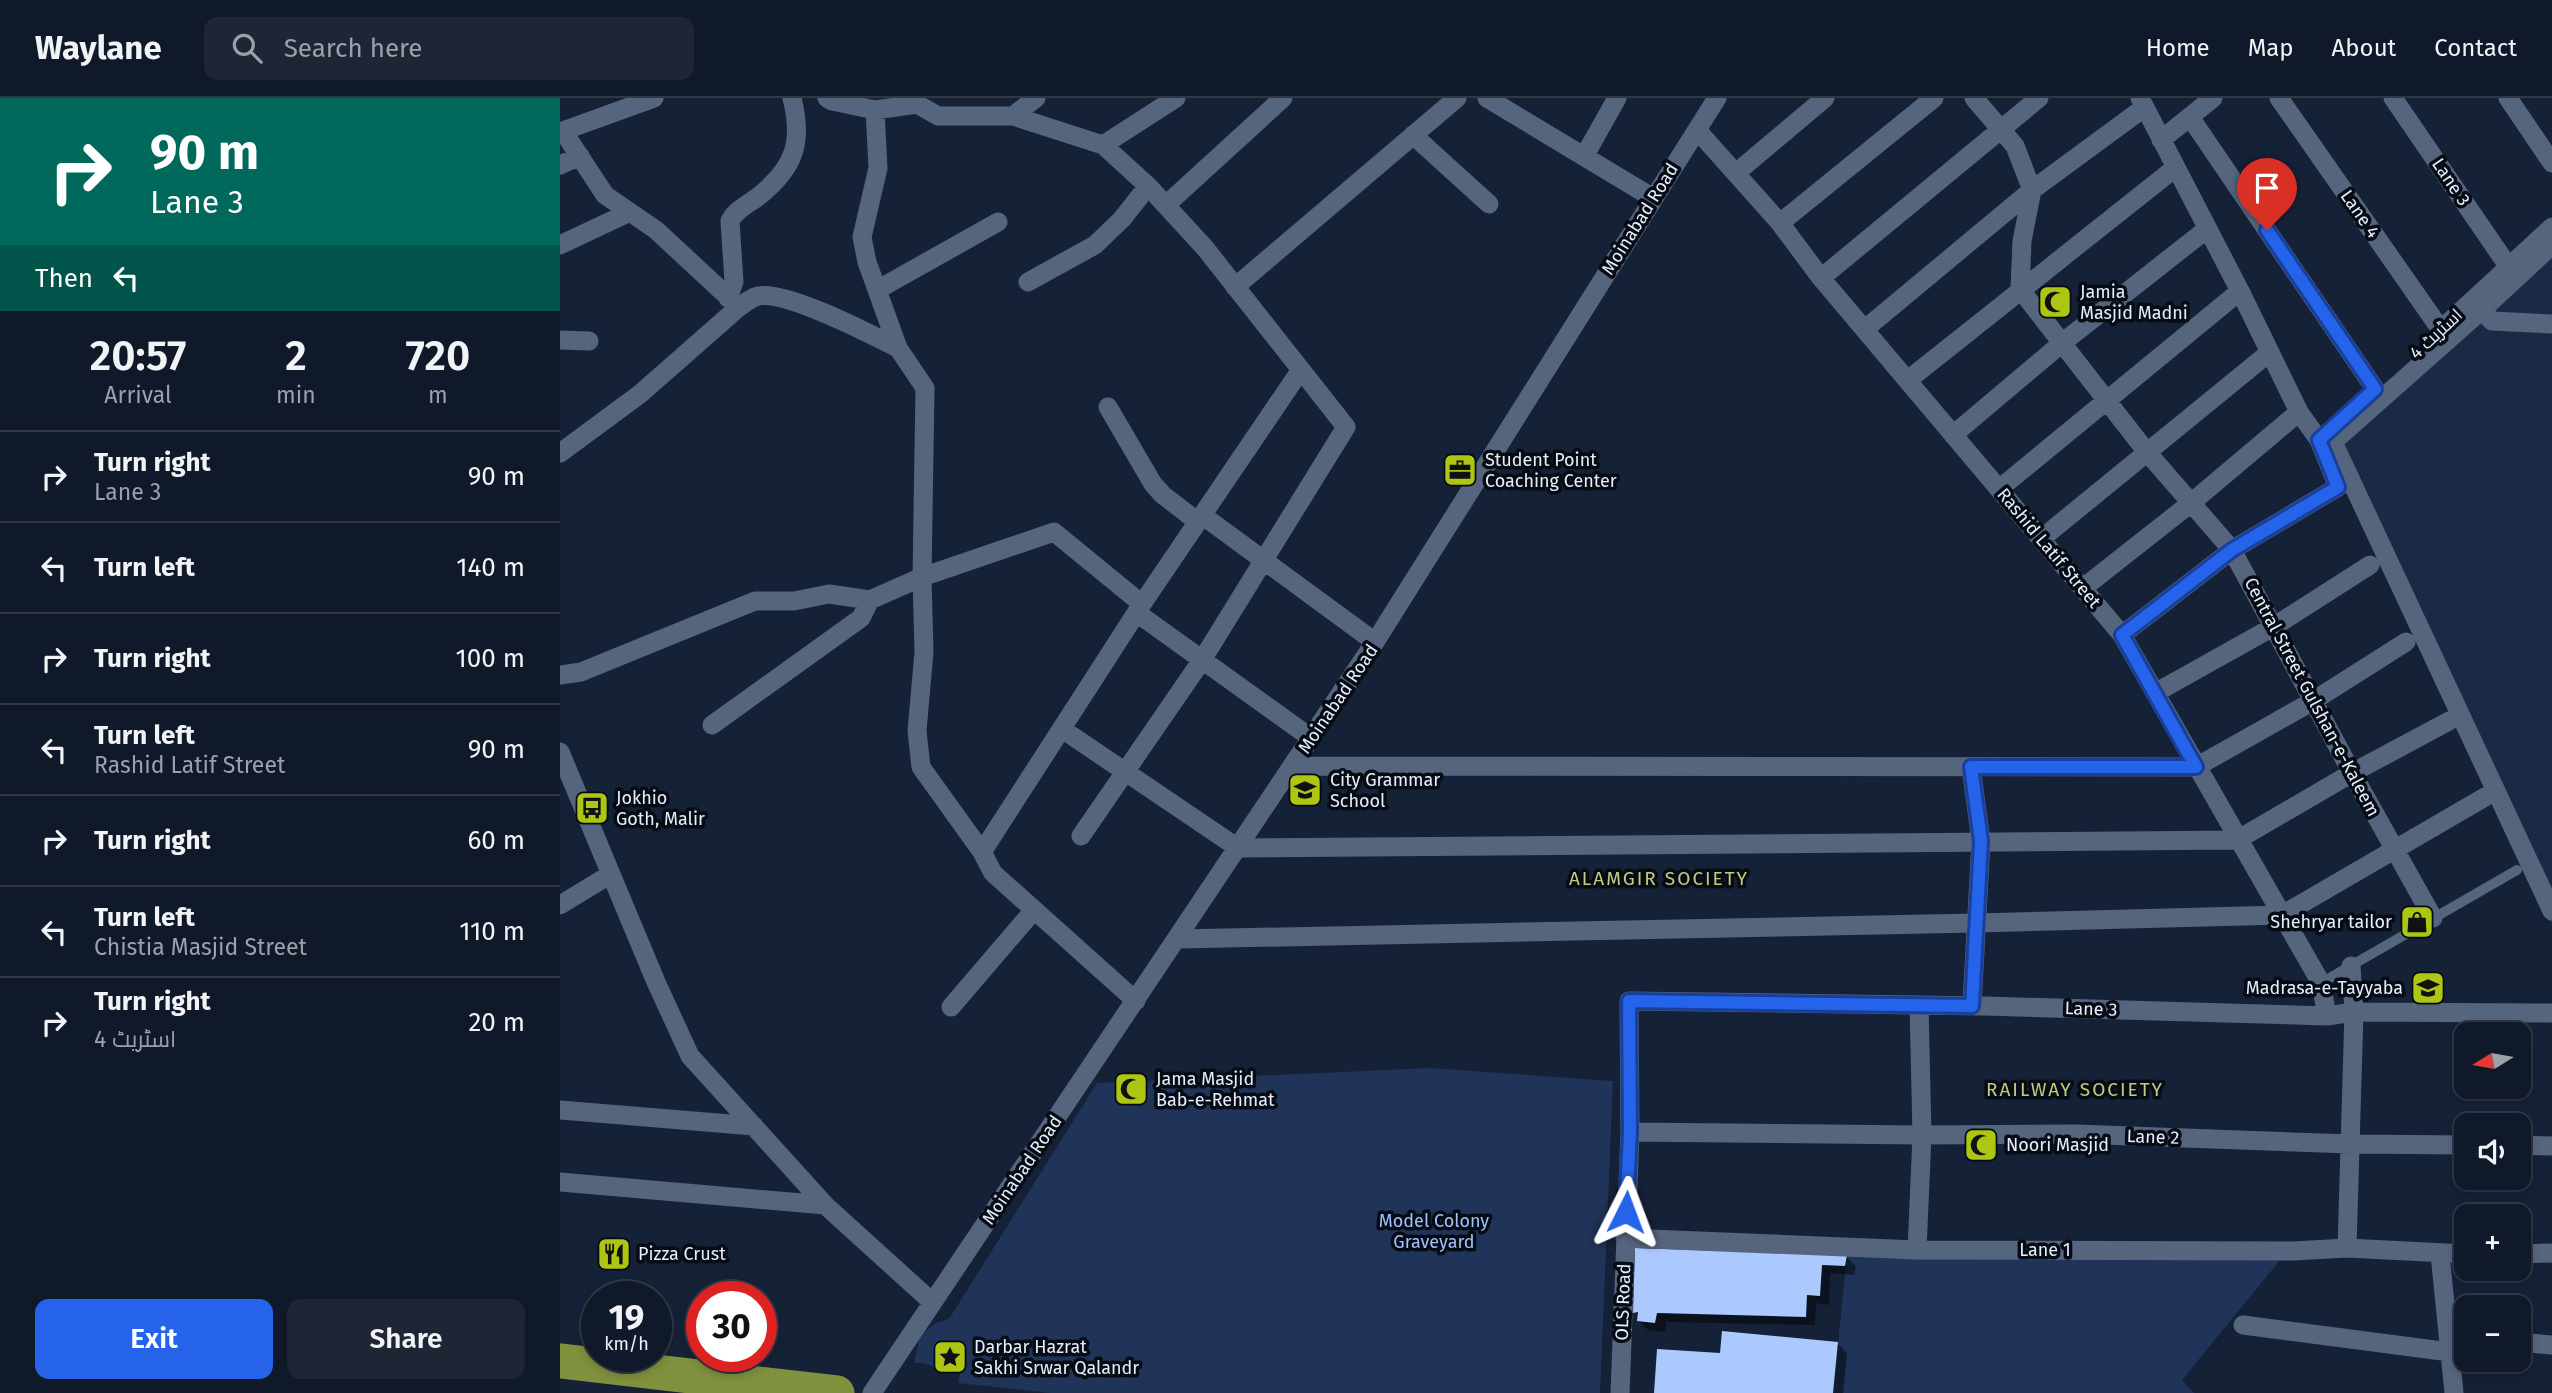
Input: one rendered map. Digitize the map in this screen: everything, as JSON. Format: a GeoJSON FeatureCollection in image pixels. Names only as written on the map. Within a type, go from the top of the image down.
{"type":"FeatureCollection","features":[{"type":"Feature","properties":{"kind":"highway"},"geometry":{"type":"LineString","coordinates":[[560,1361],[837,1393]]}},
{"type":"Feature","properties":{"kind":"highway"},"geometry":{"type":"LineString","coordinates":[[560,1379],[685,1393]]}},
{"type":"Feature","properties":{"kind":"street"},"geometry":{"type":"LineString","coordinates":[[654,98],[562,131],[606,195],[656,230],[734,303]]}},
{"type":"Feature","properties":{"kind":"street"},"geometry":{"type":"LineString","coordinates":[[734,303],[730,221],[733,214],[760,195],[780,176],[789,163],[798,123],[792,98]]}},
{"type":"Feature","properties":{"kind":"street"},"geometry":{"type":"LineString","coordinates":[[827,98],[832,102],[875,110],[916,103],[938,116],[1013,116],[1103,145],[1148,186],[1205,248],[1346,427],[1202,660],[1081,836]]}},
{"type":"Feature","properties":{"kind":"street"},"geometry":{"type":"LineString","coordinates":[[1013,116],[1036,98]]}},
{"type":"Feature","properties":{"kind":"street"},"geometry":{"type":"LineString","coordinates":[[1103,145],[1176,98]]}},
{"type":"Feature","properties":{"kind":"street"},"geometry":{"type":"LineString","coordinates":[[1166,205],[1283,98]]}},
{"type":"Feature","properties":{"kind":"street"},"geometry":{"type":"LineString","coordinates":[[1235,288],[1457,98]]}},
{"type":"Feature","properties":{"kind":"street"},"geometry":{"type":"LineString","coordinates":[[1487,98],[1653,198]]}},
{"type":"Feature","properties":{"kind":"street"},"geometry":{"type":"LineString","coordinates":[[1585,155],[1617,98]]}},
{"type":"Feature","properties":{"kind":"street","name":"Moinabad Road"},"geometry":{"type":"LineString","coordinates":[[872,1393],[1375,642],[1717,98]]}},
{"type":"Feature","properties":{"kind":"street"},"geometry":{"type":"LineString","coordinates":[[1736,173],[1825,98]]}},
{"type":"Feature","properties":{"kind":"street"},"geometry":{"type":"LineString","coordinates":[[1780,223],[1934,98]]}},
{"type":"Feature","properties":{"kind":"street"},"geometry":{"type":"LineString","coordinates":[[1974,98],[2015,146],[2032,190],[2022,241],[2020,289]]}},
{"type":"Feature","properties":{"kind":"street"},"geometry":{"type":"LineString","coordinates":[[1822,278],[2039,98]]}},
{"type":"Feature","properties":{"kind":"street"},"geometry":{"type":"LineString","coordinates":[[2161,140],[2213,98]]}},
{"type":"Feature","properties":{"kind":"street","name":"Lane 4"},"geometry":{"type":"LineString","coordinates":[[2280,98],[2441,330]]}},
{"type":"Feature","properties":{"kind":"street","name":"Lane 3"},"geometry":{"type":"LineString","coordinates":[[2393,98],[2508,266]]}},
{"type":"Feature","properties":{"kind":"street"},"geometry":{"type":"LineString","coordinates":[[2508,98],[2552,163]]}},
{"type":"Feature","properties":{"kind":"street"},"geometry":{"type":"LineString","coordinates":[[1865,329],[2143,102],[2299,412],[2319,440],[2338,487],[2232,550],[2122,635]]}},
{"type":"Feature","properties":{"kind":"street"},"geometry":{"type":"LineString","coordinates":[[875,110],[878,169],[862,237],[867,262],[898,348],[925,388],[922,577],[924,652],[917,732],[921,767],[982,852],[993,873],[1136,1001]]}},
{"type":"Feature","properties":{"kind":"street"},"geometry":{"type":"LineString","coordinates":[[2190,117],[2375,389]]}},
{"type":"Feature","properties":{"kind":"street","name":"Rashid Latif Street"},"geometry":{"type":"LineString","coordinates":[[1697,130],[1780,223],[1822,278],[2122,635],[2321,983],[2327,1016]]}},
{"type":"Feature","properties":{"kind":"street"},"geometry":{"type":"LineString","coordinates":[[1413,135],[1489,204]]}},
{"type":"Feature","properties":{"kind":"street"},"geometry":{"type":"LineString","coordinates":[[560,165],[580,156]]}},
{"type":"Feature","properties":{"kind":"street"},"geometry":{"type":"LineString","coordinates":[[1908,380],[2175,168]]}},
{"type":"Feature","properties":{"kind":"street"},"geometry":{"type":"LineString","coordinates":[[1028,282],[1095,246],[1122,219],[1148,186]]}},
{"type":"Feature","properties":{"kind":"street"},"geometry":{"type":"LineString","coordinates":[[560,246],[630,212]]}},
{"type":"Feature","properties":{"kind":"street"},"geometry":{"type":"LineString","coordinates":[[877,290],[998,222]]}},
{"type":"Feature","properties":{"kind":"street","name":"اسٹریٹ 4"},"geometry":{"type":"LineString","coordinates":[[2319,440],[2552,228]]}},
{"type":"Feature","properties":{"kind":"street"},"geometry":{"type":"LineString","coordinates":[[1953,435],[2062,343],[2207,229]]}},
{"type":"Feature","properties":{"kind":"street"},"geometry":{"type":"LineString","coordinates":[[2552,246],[2333,442],[2552,911]]}},
{"type":"Feature","properties":{"kind":"street","name":"Central Street Gulshan-e-Kaleem"},"geometry":{"type":"LineString","coordinates":[[2020,289],[2146,452],[2232,550],[2433,918]]}},
{"type":"Feature","properties":{"kind":"street"},"geometry":{"type":"LineString","coordinates":[[1999,489],[2240,291]]}},
{"type":"Feature","properties":{"kind":"street"},"geometry":{"type":"LineString","coordinates":[[560,453],[640,394],[734,303],[756,296],[769,295],[815,309],[898,348]]}},
{"type":"Feature","properties":{"kind":"street"},"geometry":{"type":"LineString","coordinates":[[2482,310],[2492,321],[2552,324]]}},
{"type":"Feature","properties":{"kind":"street"},"geometry":{"type":"LineString","coordinates":[[560,340],[589,341]]}},
{"type":"Feature","properties":{"kind":"street"},"geometry":{"type":"LineString","coordinates":[[2041,539],[2270,352]]}},
{"type":"Feature","properties":{"kind":"street"},"geometry":{"type":"LineString","coordinates":[[982,852],[1139,609],[1300,371]]}},
{"type":"Feature","properties":{"kind":"street"},"geometry":{"type":"LineString","coordinates":[[1108,407],[1153,484],[1163,495],[1264,559],[1375,642]]}},
{"type":"Feature","properties":{"kind":"street"},"geometry":{"type":"LineString","coordinates":[[2083,588],[2191,503],[2299,412]]}},
{"type":"Feature","properties":{"kind":"street"},"geometry":{"type":"LineString","coordinates":[[560,675],[581,672],[755,601],[794,601],[830,594],[870,600],[922,577],[1054,532],[1139,609],[1202,660],[1311,738]]}},
{"type":"Feature","properties":{"kind":"street"},"geometry":{"type":"LineString","coordinates":[[2155,693],[2273,627],[2370,565]]}},
{"type":"Feature","properties":{"kind":"street"},"geometry":{"type":"LineString","coordinates":[[712,725],[861,618],[870,600]]}},
{"type":"Feature","properties":{"kind":"street"},"geometry":{"type":"LineString","coordinates":[[1293,766],[2196,767],[2313,701],[2406,642]]}},
{"type":"Feature","properties":{"kind":"street"},"geometry":{"type":"LineString","coordinates":[[1062,729],[1238,848],[2238,840],[2352,773],[2449,721]]}},
{"type":"Feature","properties":{"kind":"street"},"geometry":{"type":"LineString","coordinates":[[560,752],[690,1056],[825,1205],[932,1302]]}},
{"type":"Feature","properties":{"kind":"street"},"geometry":{"type":"LineString","coordinates":[[1971,767],[1981,841],[1972,1006]]}},
{"type":"Feature","properties":{"kind":"street"},"geometry":{"type":"LineString","coordinates":[[1178,939],[2282,915],[2486,797]]}},
{"type":"Feature","properties":{"kind":"street"},"geometry":{"type":"LineString","coordinates":[[560,905],[611,874]]}},
{"type":"Feature","properties":{"kind":"street"},"geometry":{"type":"LineString","coordinates":[[951,1007],[1034,910]]}},
{"type":"Feature","properties":{"kind":"street"},"geometry":{"type":"LineString","coordinates":[[2347,1248],[2354,1012],[2351,966]]}},
{"type":"Feature","properties":{"kind":"street","name":"Lane 3"},"geometry":{"type":"LineString","coordinates":[[1629,1001],[1972,1006],[2327,1016],[2354,1012],[2552,1013]]}},
{"type":"Feature","properties":{"kind":"street","name":"OLS Road"},"geometry":{"type":"LineString","coordinates":[[1620,1393],[1630,1132],[1629,1001]]}},
{"type":"Feature","properties":{"kind":"street"},"geometry":{"type":"LineString","coordinates":[[1917,1250],[1922,1135],[1919,1005]]}},
{"type":"Feature","properties":{"kind":"street"},"geometry":{"type":"LineString","coordinates":[[560,1110],[754,1126]]}},
{"type":"Feature","properties":{"kind":"street","name":"Lane 2"},"geometry":{"type":"LineString","coordinates":[[1630,1132],[2076,1134],[2454,1145]]}},
{"type":"Feature","properties":{"kind":"street"},"geometry":{"type":"LineString","coordinates":[[2531,1145],[2552,1146]]}},
{"type":"Feature","properties":{"kind":"street"},"geometry":{"type":"LineString","coordinates":[[560,1182],[825,1205]]}},
{"type":"Feature","properties":{"kind":"street","name":"Lane 1"},"geometry":{"type":"LineString","coordinates":[[1625,1238],[1917,1250],[2293,1251],[2347,1248],[2454,1254]]}},
{"type":"Feature","properties":{"kind":"street"},"geometry":{"type":"LineString","coordinates":[[2531,1254],[2552,1253]]}},
{"type":"Feature","properties":{"kind":"street"},"geometry":{"type":"LineString","coordinates":[[2440,1254],[2454,1336]]}},
{"type":"Feature","properties":{"kind":"street"},"geometry":{"type":"LineString","coordinates":[[2243,1325],[2454,1342]]}},
{"type":"Feature","properties":{"kind":"street"},"geometry":{"type":"LineString","coordinates":[[2531,1343],[2552,1345]]}},
{"type":"Feature","properties":{"kind":"street"},"geometry":{"type":"LineString","coordinates":[[2454,1372],[2454,1393]]}},
{"type":"Feature","properties":{"kind":"lane"},"geometry":{"type":"LineString","coordinates":[[2321,983],[2517,870]]}},
{"type":"Feature","properties":{"kind":"shaded area"},"geometry":{"type":"Polygon","coordinates":[[[2552,234],[2552,927],[2323,441],[2552,234]]]}},
{"type":"Feature","properties":{"kind":"green space","name":"Model Colony Graveyard"},"geometry":{"type":"Polygon","coordinates":[[[1430,1068],[1613,1081],[1600,1393],[1050,1393],[958,1383],[960,1374],[914,1363],[920,1336],[936,1323],[949,1319],[1097,1083],[1430,1068]]]}},
{"type":"Feature","properties":{"kind":"green space"},"geometry":{"type":"Polygon","coordinates":[[[1847,1255],[2280,1260],[2182,1380],[2194,1393],[1833,1393],[1847,1255]]]}},
{"type":"Feature","properties":{"kind":"building"},"geometry":{"type":"Polygon","coordinates":[[[1635,1248],[1847,1255],[1845,1266],[1822,1265],[1820,1296],[1807,1295],[1806,1317],[1657,1313],[1655,1323],[1637,1321],[1638,1312],[1633,1313],[1635,1248]]]}},
{"type":"Feature","properties":{"kind":"building"},"geometry":{"type":"Polygon","coordinates":[[[1722,1331],[1838,1342],[1833,1393],[1654,1393],[1657,1349],[1720,1353],[1722,1331]]]}},
{"type":"Feature","properties":{"kind":"place","name":"Jamia Masjid Madni"},"geometry":{"type":"Point","coordinates":[2055,302]}},
{"type":"Feature","properties":{"kind":"place","name":"Student Point Coaching Center"},"geometry":{"type":"Point","coordinates":[1460,470]}},
{"type":"Feature","properties":{"kind":"place","name":"City Grammar School"},"geometry":{"type":"Point","coordinates":[1305,790]}},
{"type":"Feature","properties":{"kind":"place","name":"Jokhio Goth, Malir"},"geometry":{"type":"Point","coordinates":[592,808]}},
{"type":"Feature","properties":{"kind":"place","name":"Shehryar tailor"},"geometry":{"type":"Point","coordinates":[2417,922]}},
{"type":"Feature","properties":{"kind":"place","name":"Madrasa-e-Tayyaba"},"geometry":{"type":"Point","coordinates":[2428,988]}},
{"type":"Feature","properties":{"kind":"place","name":"Jama Masjid Bab-e-Rehmat"},"geometry":{"type":"Point","coordinates":[1131,1089]}},
{"type":"Feature","properties":{"kind":"place","name":"Noori Masjid"},"geometry":{"type":"Point","coordinates":[1981,1145]}},
{"type":"Feature","properties":{"kind":"place","name":"Pizza Crust"},"geometry":{"type":"Point","coordinates":[614,1254]}},
{"type":"Feature","properties":{"kind":"place","name":"Darbar Hazrat Sakhi Srwar Qalandr"},"geometry":{"type":"Point","coordinates":[950,1357]}},
{"type":"Feature","properties":{"kind":"district","name":"ALAMGIR SOCIETY"},"geometry":{"type":"Point","coordinates":[1659,878]}},
{"type":"Feature","properties":{"kind":"district","name":"RAILWAY SOCIETY"},"geometry":{"type":"Point","coordinates":[2075,1089]}},
{"type":"Feature","properties":{"kind":"route"},"geometry":{"type":"LineString","coordinates":[[1626,1212],[1630,1132],[1629,1001],[1972,1006],[1981,841],[1971,767],[2196,767],[2122,635],[2232,550],[2338,487],[2319,440],[2375,389],[2267,230]]}}]}
